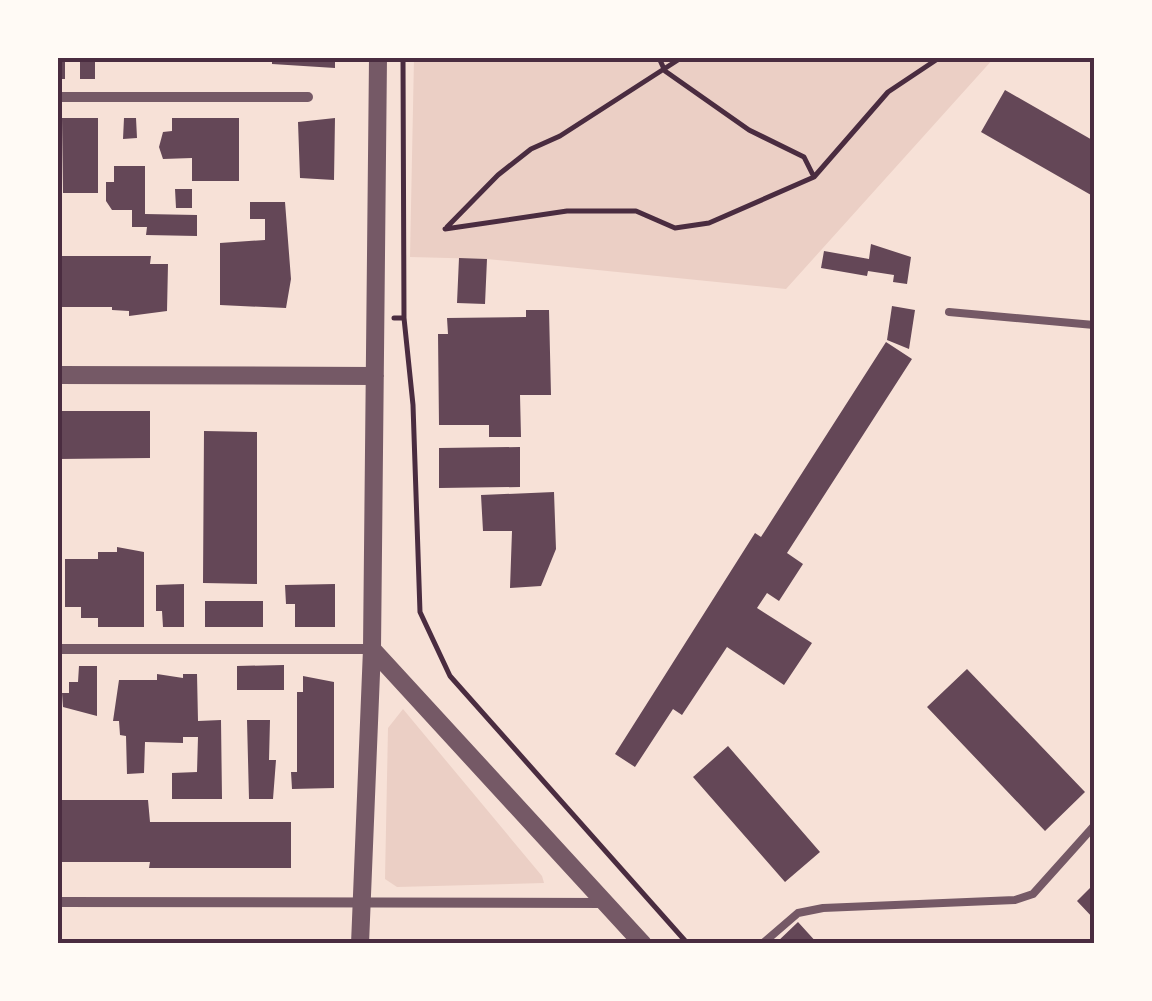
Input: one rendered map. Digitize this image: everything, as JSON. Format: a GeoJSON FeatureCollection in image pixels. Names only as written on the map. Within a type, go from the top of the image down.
{"type":"FeatureCollection","features":[{"type":"Feature","properties":{"kind":"street"},"geometry":{"type":"LineString","coordinates":[[360,944],[372,649],[378,58]]}},
{"type":"Feature","properties":{"kind":"street"},"geometry":{"type":"LineString","coordinates":[[58,98],[308,98]]}},
{"type":"Feature","properties":{"kind":"street"},"geometry":{"type":"LineString","coordinates":[[58,375],[376,376]]}},
{"type":"Feature","properties":{"kind":"street"},"geometry":{"type":"LineString","coordinates":[[58,649],[372,649],[644,944]]}},
{"type":"Feature","properties":{"kind":"street"},"geometry":{"type":"LineString","coordinates":[[58,902],[608,903]]}},
{"type":"Feature","properties":{"kind":"lane"},"geometry":{"type":"LineString","coordinates":[[948,312],[1094,325]]}},
{"type":"Feature","properties":{"kind":"lane"},"geometry":{"type":"LineString","coordinates":[[762,944],[798,913],[823,908],[1015,900],[1033,894],[1094,826]]}},
{"type":"Feature","properties":{"kind":"path"},"geometry":{"type":"LineString","coordinates":[[403,58],[401,254],[413,405],[420,612],[450,676],[688,944]]}},
{"type":"Feature","properties":{"kind":"path"},"geometry":{"type":"LineString","coordinates":[[658,58],[665,71],[748,130],[804,157],[814,177]]}},
{"type":"Feature","properties":{"kind":"path"},"geometry":{"type":"LineString","coordinates":[[682,58],[560,136],[531,149],[498,175],[445,229],[567,210],[636,211],[674,228],[709,223],[814,177],[888,92],[939,58]]}},
{"type":"Feature","properties":{"kind":"path"},"geometry":{"type":"LineString","coordinates":[[376,318],[404,318]]}},
{"type":"Feature","properties":{"kind":"shaded area"},"geometry":{"type":"Polygon","coordinates":[[[414,58],[994,58],[786,289],[487,259],[410,257],[414,58]]]}},
{"type":"Feature","properties":{"kind":"shaded area"},"geometry":{"type":"Polygon","coordinates":[[[403,709],[544,883],[397,887],[385,879],[388,728],[403,709]]]}},
{"type":"Feature","properties":{"kind":"building"},"geometry":{"type":"Polygon","coordinates":[[[58,58],[65,58],[65,79],[58,79],[58,58]]]}},
{"type":"Feature","properties":{"kind":"building"},"geometry":{"type":"Polygon","coordinates":[[[80,58],[95,58],[95,79],[80,79],[80,58]]]}},
{"type":"Feature","properties":{"kind":"building"},"geometry":{"type":"Polygon","coordinates":[[[272,58],[335,58],[335,68],[272,64],[272,58]]]}},
{"type":"Feature","properties":{"kind":"building"},"geometry":{"type":"Polygon","coordinates":[[[1005,90],[1094,141],[1091,195],[981,132],[1005,90]]]}},
{"type":"Feature","properties":{"kind":"building"},"geometry":{"type":"Polygon","coordinates":[[[62,118],[98,118],[98,193],[63,193],[62,118]]]}},
{"type":"Feature","properties":{"kind":"building"},"geometry":{"type":"Polygon","coordinates":[[[124,118],[136,118],[137,138],[123,139],[124,118]]]}},
{"type":"Feature","properties":{"kind":"building"},"geometry":{"type":"Polygon","coordinates":[[[172,118],[239,118],[239,181],[192,181],[192,158],[163,159],[159,147],[163,132],[172,131],[172,118]]]}},
{"type":"Feature","properties":{"kind":"building"},"geometry":{"type":"Polygon","coordinates":[[[335,118],[334,180],[300,178],[298,122],[335,118]]]}},
{"type":"Feature","properties":{"kind":"building"},"geometry":{"type":"Polygon","coordinates":[[[114,166],[145,166],[145,214],[197,215],[197,236],[146,235],[147,227],[132,227],[132,210],[112,210],[106,201],[106,182],[114,182],[114,166]]]}},
{"type":"Feature","properties":{"kind":"building"},"geometry":{"type":"Polygon","coordinates":[[[175,189],[192,189],[192,208],[176,208],[175,189]]]}},
{"type":"Feature","properties":{"kind":"building"},"geometry":{"type":"Polygon","coordinates":[[[250,202],[285,202],[291,279],[286,308],[220,305],[220,243],[265,240],[265,219],[250,219],[250,202]]]}},
{"type":"Feature","properties":{"kind":"building"},"geometry":{"type":"Polygon","coordinates":[[[871,244],[911,257],[907,284],[893,282],[894,275],[868,271],[867,276],[821,268],[824,251],[869,259],[871,244]]]}},
{"type":"Feature","properties":{"kind":"building"},"geometry":{"type":"Polygon","coordinates":[[[58,256],[151,256],[150,264],[168,264],[167,311],[129,316],[129,311],[112,307],[58,307],[58,256]]]}},
{"type":"Feature","properties":{"kind":"building"},"geometry":{"type":"Polygon","coordinates":[[[459,258],[487,259],[485,304],[457,303],[459,258]]]}},
{"type":"Feature","properties":{"kind":"building"},"geometry":{"type":"Polygon","coordinates":[[[892,306],[915,310],[909,349],[887,340],[892,306]]]}},
{"type":"Feature","properties":{"kind":"building"},"geometry":{"type":"Polygon","coordinates":[[[526,310],[549,310],[551,395],[520,395],[521,437],[489,437],[489,425],[439,425],[438,334],[448,334],[447,318],[526,317],[526,310]]]}},
{"type":"Feature","properties":{"kind":"building"},"geometry":{"type":"Polygon","coordinates":[[[886,342],[912,359],[787,553],[803,564],[779,601],[767,593],[757,608],[812,643],[784,685],[727,647],[682,715],[673,709],[635,767],[615,754],[755,533],[761,537],[886,342]]]}},
{"type":"Feature","properties":{"kind":"building"},"geometry":{"type":"Polygon","coordinates":[[[58,411],[150,411],[150,458],[58,459],[58,411]]]}},
{"type":"Feature","properties":{"kind":"building"},"geometry":{"type":"Polygon","coordinates":[[[204,431],[257,432],[257,584],[203,583],[204,431]]]}},
{"type":"Feature","properties":{"kind":"building"},"geometry":{"type":"Polygon","coordinates":[[[520,447],[520,487],[439,488],[439,448],[520,447]]]}},
{"type":"Feature","properties":{"kind":"building"},"geometry":{"type":"Polygon","coordinates":[[[554,492],[556,549],[541,586],[510,588],[512,531],[483,531],[481,495],[554,492]]]}},
{"type":"Feature","properties":{"kind":"building"},"geometry":{"type":"Polygon","coordinates":[[[117,547],[144,552],[144,627],[98,627],[98,618],[81,618],[81,607],[65,607],[65,559],[98,559],[98,552],[117,552],[117,547]]]}},
{"type":"Feature","properties":{"kind":"building"},"geometry":{"type":"Polygon","coordinates":[[[184,584],[184,627],[163,627],[162,611],[156,611],[156,585],[184,584]]]}},
{"type":"Feature","properties":{"kind":"building"},"geometry":{"type":"Polygon","coordinates":[[[335,584],[335,627],[295,627],[295,604],[286,604],[285,585],[335,584]]]}},
{"type":"Feature","properties":{"kind":"building"},"geometry":{"type":"Polygon","coordinates":[[[205,601],[263,601],[263,627],[205,627],[205,601]]]}},
{"type":"Feature","properties":{"kind":"building"},"geometry":{"type":"Polygon","coordinates":[[[284,665],[284,690],[237,690],[237,666],[284,665]]]}},
{"type":"Feature","properties":{"kind":"building"},"geometry":{"type":"Polygon","coordinates":[[[79,666],[97,666],[97,716],[63,707],[62,693],[69,693],[69,682],[78,682],[79,666]]]}},
{"type":"Feature","properties":{"kind":"building"},"geometry":{"type":"Polygon","coordinates":[[[967,669],[1085,792],[1045,831],[927,707],[967,669]]]}},
{"type":"Feature","properties":{"kind":"building"},"geometry":{"type":"Polygon","coordinates":[[[157,674],[183,678],[183,674],[197,674],[198,721],[221,720],[222,799],[172,799],[172,773],[197,772],[198,737],[183,737],[183,743],[145,742],[144,773],[127,774],[126,736],[120,735],[119,721],[113,721],[119,680],[157,680],[157,674]]]}},
{"type":"Feature","properties":{"kind":"building"},"geometry":{"type":"Polygon","coordinates":[[[303,676],[334,682],[334,788],[292,789],[291,772],[297,772],[297,692],[303,692],[303,676]]]}},
{"type":"Feature","properties":{"kind":"building"},"geometry":{"type":"Polygon","coordinates":[[[247,720],[270,720],[269,760],[276,760],[273,799],[249,799],[247,720]]]}},
{"type":"Feature","properties":{"kind":"building"},"geometry":{"type":"Polygon","coordinates":[[[728,746],[820,852],[785,882],[693,777],[728,746]]]}},
{"type":"Feature","properties":{"kind":"building"},"geometry":{"type":"Polygon","coordinates":[[[58,800],[148,800],[150,822],[291,822],[291,868],[149,868],[150,862],[58,862],[58,800]]]}},
{"type":"Feature","properties":{"kind":"building"},"geometry":{"type":"Polygon","coordinates":[[[1094,884],[1094,919],[1077,901],[1094,884]]]}},
{"type":"Feature","properties":{"kind":"building"},"geometry":{"type":"Polygon","coordinates":[[[798,922],[818,944],[775,944],[798,922]]]}}]}
